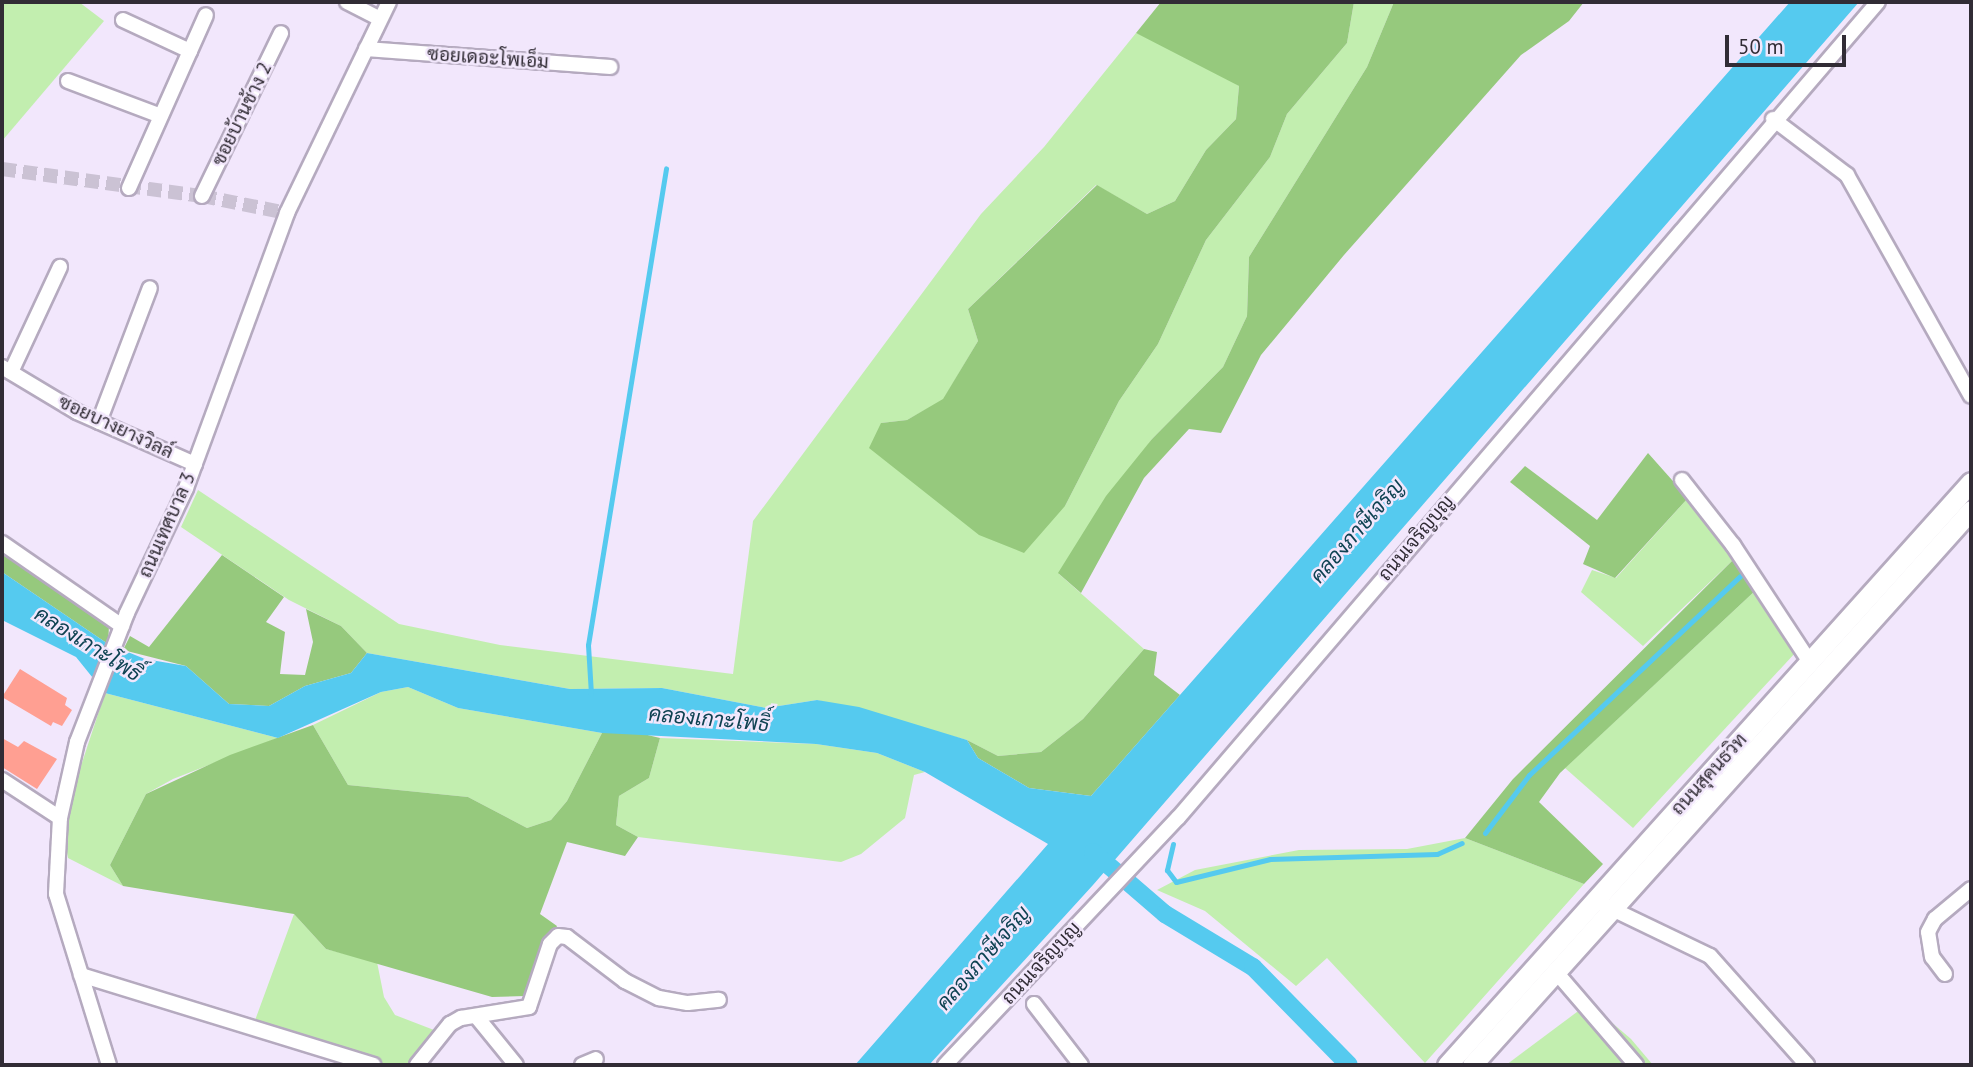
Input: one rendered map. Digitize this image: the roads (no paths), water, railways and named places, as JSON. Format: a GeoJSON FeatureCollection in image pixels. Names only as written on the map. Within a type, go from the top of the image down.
{"type":"FeatureCollection","features":[{"type":"Feature","properties":{"kind":"main road","name":"ถนนสุคนธวิท"},"geometry":{"type":"LineString","coordinates":[[1472,1065],[1556,972],[1605,905],[1810,662],[1971,482]]}},
{"type":"Feature","properties":{"kind":"main road","name":"ถนนสุคนธวิท"},"geometry":{"type":"LineString","coordinates":[[1447,1065],[1605,905],[1971,510]]}},
{"type":"Feature","properties":{"kind":"street"},"geometry":{"type":"LineString","coordinates":[[347,2],[380,19]]}},
{"type":"Feature","properties":{"kind":"street","name":"ถนนเทศบาล 3"},"geometry":{"type":"LineString","coordinates":[[109,1065],[56,894],[60,818],[77,742],[120,632],[195,464],[287,213],[389,2]]}},
{"type":"Feature","properties":{"kind":"street","name":"ถนนเจริญบุญ"},"geometry":{"type":"LineString","coordinates":[[945,1065],[1178,818],[1773,119],[1878,2]]}},
{"type":"Feature","properties":{"kind":"street"},"geometry":{"type":"LineString","coordinates":[[129,188],[206,15]]}},
{"type":"Feature","properties":{"kind":"street"},"geometry":{"type":"LineString","coordinates":[[123,20],[190,51]]}},
{"type":"Feature","properties":{"kind":"street","name":"ซอยบ้านช้าง 2"},"geometry":{"type":"LineString","coordinates":[[202,196],[281,33]]}},
{"type":"Feature","properties":{"kind":"street","name":"ซอยเดอะโพเอ็ม"},"geometry":{"type":"LineString","coordinates":[[366,49],[610,67]]}},
{"type":"Feature","properties":{"kind":"street"},"geometry":{"type":"LineString","coordinates":[[68,81],[161,116]]}},
{"type":"Feature","properties":{"kind":"street"},"geometry":{"type":"LineString","coordinates":[[1773,119],[1847,175],[1971,396]]}},
{"type":"Feature","properties":{"kind":"street"},"geometry":{"type":"LineString","coordinates":[[6,370],[60,267]]}},
{"type":"Feature","properties":{"kind":"street"},"geometry":{"type":"LineString","coordinates":[[99,422],[150,288]]}},
{"type":"Feature","properties":{"kind":"street","name":"ซอยบางยางวิลล์"},"geometry":{"type":"LineString","coordinates":[[6,370],[99,422],[195,464]]}},
{"type":"Feature","properties":{"kind":"street"},"geometry":{"type":"LineString","coordinates":[[1682,480],[1733,545],[1810,662]]}},
{"type":"Feature","properties":{"kind":"street"},"geometry":{"type":"LineString","coordinates":[[2,543],[120,632]]}},
{"type":"Feature","properties":{"kind":"street"},"geometry":{"type":"LineString","coordinates":[[2,780],[60,818]]}},
{"type":"Feature","properties":{"kind":"street"},"geometry":{"type":"LineString","coordinates":[[1945,974],[1932,957],[1928,932],[1935,919],[1971,889]]}},
{"type":"Feature","properties":{"kind":"street"},"geometry":{"type":"LineString","coordinates":[[1605,905],[1710,956],[1807,1065]]}},
{"type":"Feature","properties":{"kind":"street"},"geometry":{"type":"LineString","coordinates":[[417,1065],[450,1024],[476,1016],[528,1007],[550,944],[558,936],[567,936],[625,981],[659,998],[688,1003],[719,1000]]}},
{"type":"Feature","properties":{"kind":"street"},"geometry":{"type":"LineString","coordinates":[[1556,972],[1636,1065]]}},
{"type":"Feature","properties":{"kind":"street"},"geometry":{"type":"LineString","coordinates":[[81,975],[373,1065]]}},
{"type":"Feature","properties":{"kind":"street"},"geometry":{"type":"LineString","coordinates":[[1034,1004],[1081,1065]]}},
{"type":"Feature","properties":{"kind":"street"},"geometry":{"type":"LineString","coordinates":[[476,1016],[516,1065]]}},
{"type":"Feature","properties":{"kind":"water","name":"คลองภาษีเจริญ"},"geometry":{"type":"Polygon","coordinates":[[[1790,2],[1859,2],[1093,885],[929,1065],[855,1065],[1048,844],[925,772],[877,753],[816,744],[602,733],[458,708],[408,687],[381,692],[278,738],[105,693],[76,657],[2,620],[2,572],[108,644],[145,659],[186,666],[229,704],[269,706],[305,686],[351,673],[367,653],[570,689],[662,688],[766,708],[817,700],[859,707],[967,740],[978,758],[1029,788],[1091,796],[1790,2]]]}},
{"type":"Feature","properties":{"kind":"waterway"},"geometry":{"type":"LineString","coordinates":[[591,694],[588,645],[666,168]]}},
{"type":"Feature","properties":{"kind":"waterway"},"geometry":{"type":"LineString","coordinates":[[1485,833],[1529,775],[1740,576]]}},
{"type":"Feature","properties":{"kind":"waterway"},"geometry":{"type":"LineString","coordinates":[[1173,844],[1167,870],[1176,882],[1270,859],[1437,854],[1462,843]]}},
{"type":"Feature","properties":{"kind":"waterway","name":"คลองเกาะโพธิ์"},"geometry":{"type":"LineString","coordinates":[[1093,852],[1165,914],[1253,967],[1349,1065]]}},
{"type":"Feature","properties":{"kind":"tunnel"},"geometry":{"type":"LineString","coordinates":[[2,169],[202,196],[287,213]]}}]}
